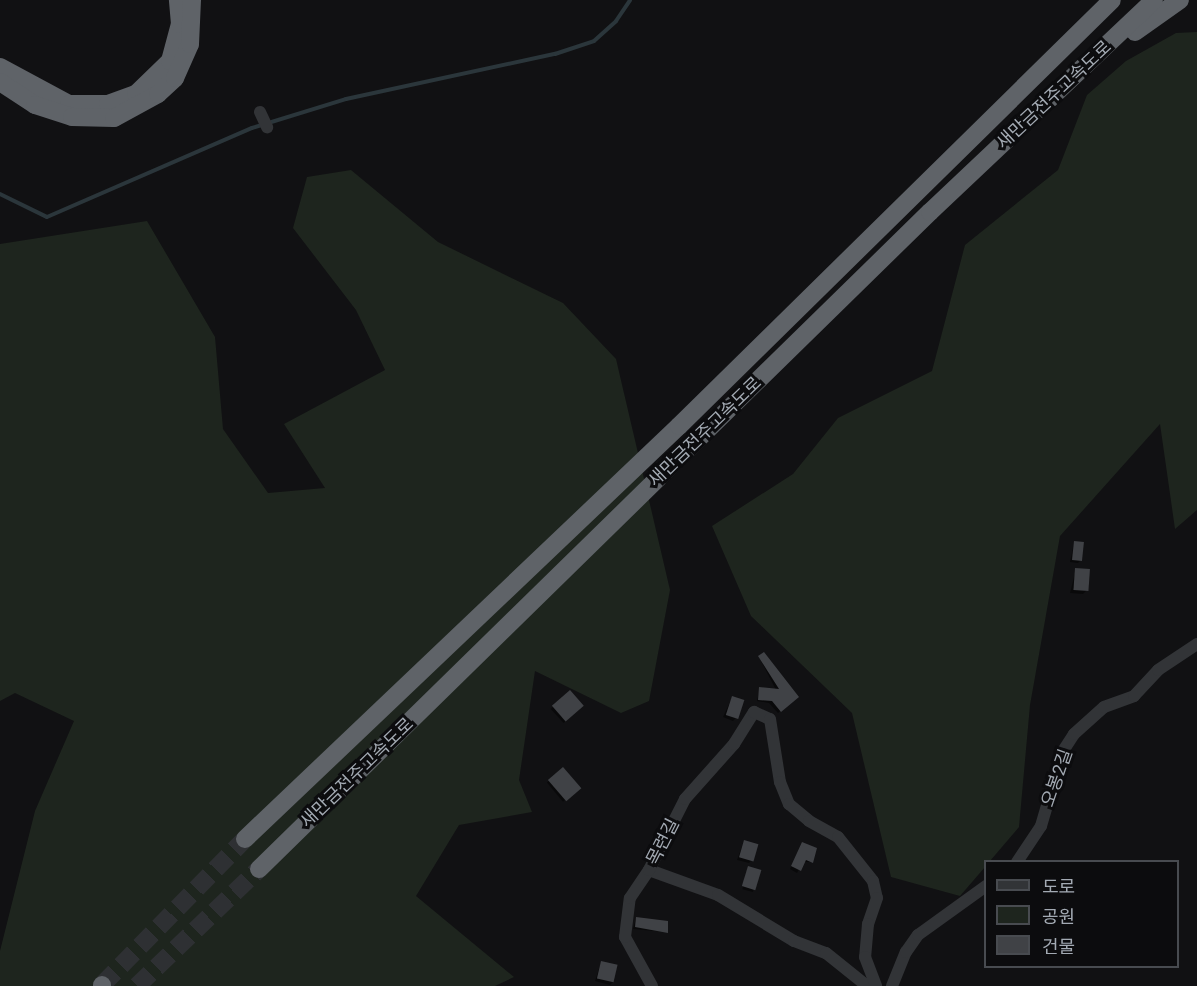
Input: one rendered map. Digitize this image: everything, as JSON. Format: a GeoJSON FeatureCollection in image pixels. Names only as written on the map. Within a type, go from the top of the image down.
{"type":"FeatureCollection","features":[{"type":"Feature","properties":{"kind":"highway"},"geometry":{"type":"LineString","coordinates":[[0,66],[69,104],[108,104],[127,97],[155,80],[171,61],[180,24],[178,0]]}},
{"type":"Feature","properties":{"kind":"highway"},"geometry":{"type":"LineString","coordinates":[[0,82],[35,105],[72,117],[114,118],[159,94],[175,78],[190,44],[192,0]]}},
{"type":"Feature","properties":{"kind":"highway","name":"새만금전주고속도로"},"geometry":{"type":"LineString","coordinates":[[245,839],[679,426],[1112,0]]}},
{"type":"Feature","properties":{"kind":"highway","name":"새만금전주고속도로"},"geometry":{"type":"LineString","coordinates":[[259,869],[930,212],[1154,0]]}},
{"type":"Feature","properties":{"kind":"highway"},"geometry":{"type":"LineString","coordinates":[[1093,59],[1180,0]]}},
{"type":"Feature","properties":{"kind":"street","name":"오봉2길"},"geometry":{"type":"LineString","coordinates":[[1018,860],[1041,826],[1063,751],[1074,734],[1104,707],[1134,696],[1158,670],[1197,645]]}},
{"type":"Feature","properties":{"kind":"street","name":"목련길"},"geometry":{"type":"LineString","coordinates":[[652,986],[625,937],[630,898],[649,870],[685,799],[734,744],[754,712],[770,719],[780,782],[789,804],[809,821],[838,837],[873,881],[877,898],[868,924],[864,957],[876,986]]}},
{"type":"Feature","properties":{"kind":"street"},"geometry":{"type":"LineString","coordinates":[[649,870],[718,896],[794,941],[826,953],[867,986]]}},
{"type":"Feature","properties":{"kind":"street"},"geometry":{"type":"LineString","coordinates":[[892,986],[906,952],[918,935],[984,887]]}},
{"type":"Feature","properties":{"kind":"green space"},"geometry":{"type":"Polygon","coordinates":[[[1197,32],[1197,510],[1175,529],[1160,424],[1060,536],[1030,705],[1019,827],[991,860],[984,860],[984,868],[960,896],[891,877],[852,713],[751,616],[712,526],[793,474],[838,418],[932,371],[965,245],[1058,170],[1087,95],[1126,61],[1176,33],[1197,32]]]}},
{"type":"Feature","properties":{"kind":"green space"},"geometry":{"type":"Polygon","coordinates":[[[351,170],[438,242],[563,303],[616,359],[670,590],[649,701],[621,713],[535,671],[519,780],[532,812],[459,825],[416,896],[514,977],[495,986],[0,986],[0,951],[35,811],[74,721],[15,693],[0,701],[0,244],[147,221],[215,337],[223,429],[268,493],[325,488],[284,424],[385,370],[356,310],[293,228],[307,177],[351,170]]]}},
{"type":"Feature","properties":{"kind":"building"},"geometry":{"type":"Polygon","coordinates":[[[1074,541],[1084,542],[1082,561],[1072,560],[1074,541]]]}},
{"type":"Feature","properties":{"kind":"building"},"geometry":{"type":"Polygon","coordinates":[[[1075,568],[1090,569],[1088,591],[1073,590],[1075,568]]]}},
{"type":"Feature","properties":{"kind":"building"},"geometry":{"type":"Polygon","coordinates":[[[764,652],[799,697],[781,712],[772,701],[758,700],[759,687],[779,689],[758,656],[764,652]]]}},
{"type":"Feature","properties":{"kind":"building"},"geometry":{"type":"Polygon","coordinates":[[[570,690],[584,706],[566,722],[552,706],[570,690]]]}},
{"type":"Feature","properties":{"kind":"building"},"geometry":{"type":"Polygon","coordinates":[[[732,696],[744,700],[738,719],[726,715],[732,696]]]}},
{"type":"Feature","properties":{"kind":"building"},"geometry":{"type":"Polygon","coordinates":[[[563,767],[581,788],[566,801],[548,780],[563,767]]]}},
{"type":"Feature","properties":{"kind":"building"},"geometry":{"type":"Polygon","coordinates":[[[744,840],[758,844],[753,861],[739,857],[744,840]]]}},
{"type":"Feature","properties":{"kind":"building"},"geometry":{"type":"Polygon","coordinates":[[[802,842],[817,848],[813,863],[806,860],[801,871],[791,866],[802,842]]]}},
{"type":"Feature","properties":{"kind":"building"},"geometry":{"type":"Polygon","coordinates":[[[748,866],[761,870],[755,890],[742,886],[748,866]]]}},
{"type":"Feature","properties":{"kind":"building"},"geometry":{"type":"Polygon","coordinates":[[[636,917],[668,921],[668,933],[635,927],[636,917]]]}},
{"type":"Feature","properties":{"kind":"building"},"geometry":{"type":"Polygon","coordinates":[[[601,961],[618,965],[614,982],[597,979],[601,961]]]}},
{"type":"Feature","properties":{"kind":"waterway"},"geometry":{"type":"LineString","coordinates":[[0,194],[47,217],[252,128],[346,99],[555,54],[594,41],[616,21],[630,0]]}},
{"type":"Feature","properties":{"kind":"tunnel"},"geometry":{"type":"LineString","coordinates":[[102,985],[245,839]]}},
{"type":"Feature","properties":{"kind":"tunnel"},"geometry":{"type":"LineString","coordinates":[[137,986],[259,869]]}}]}
